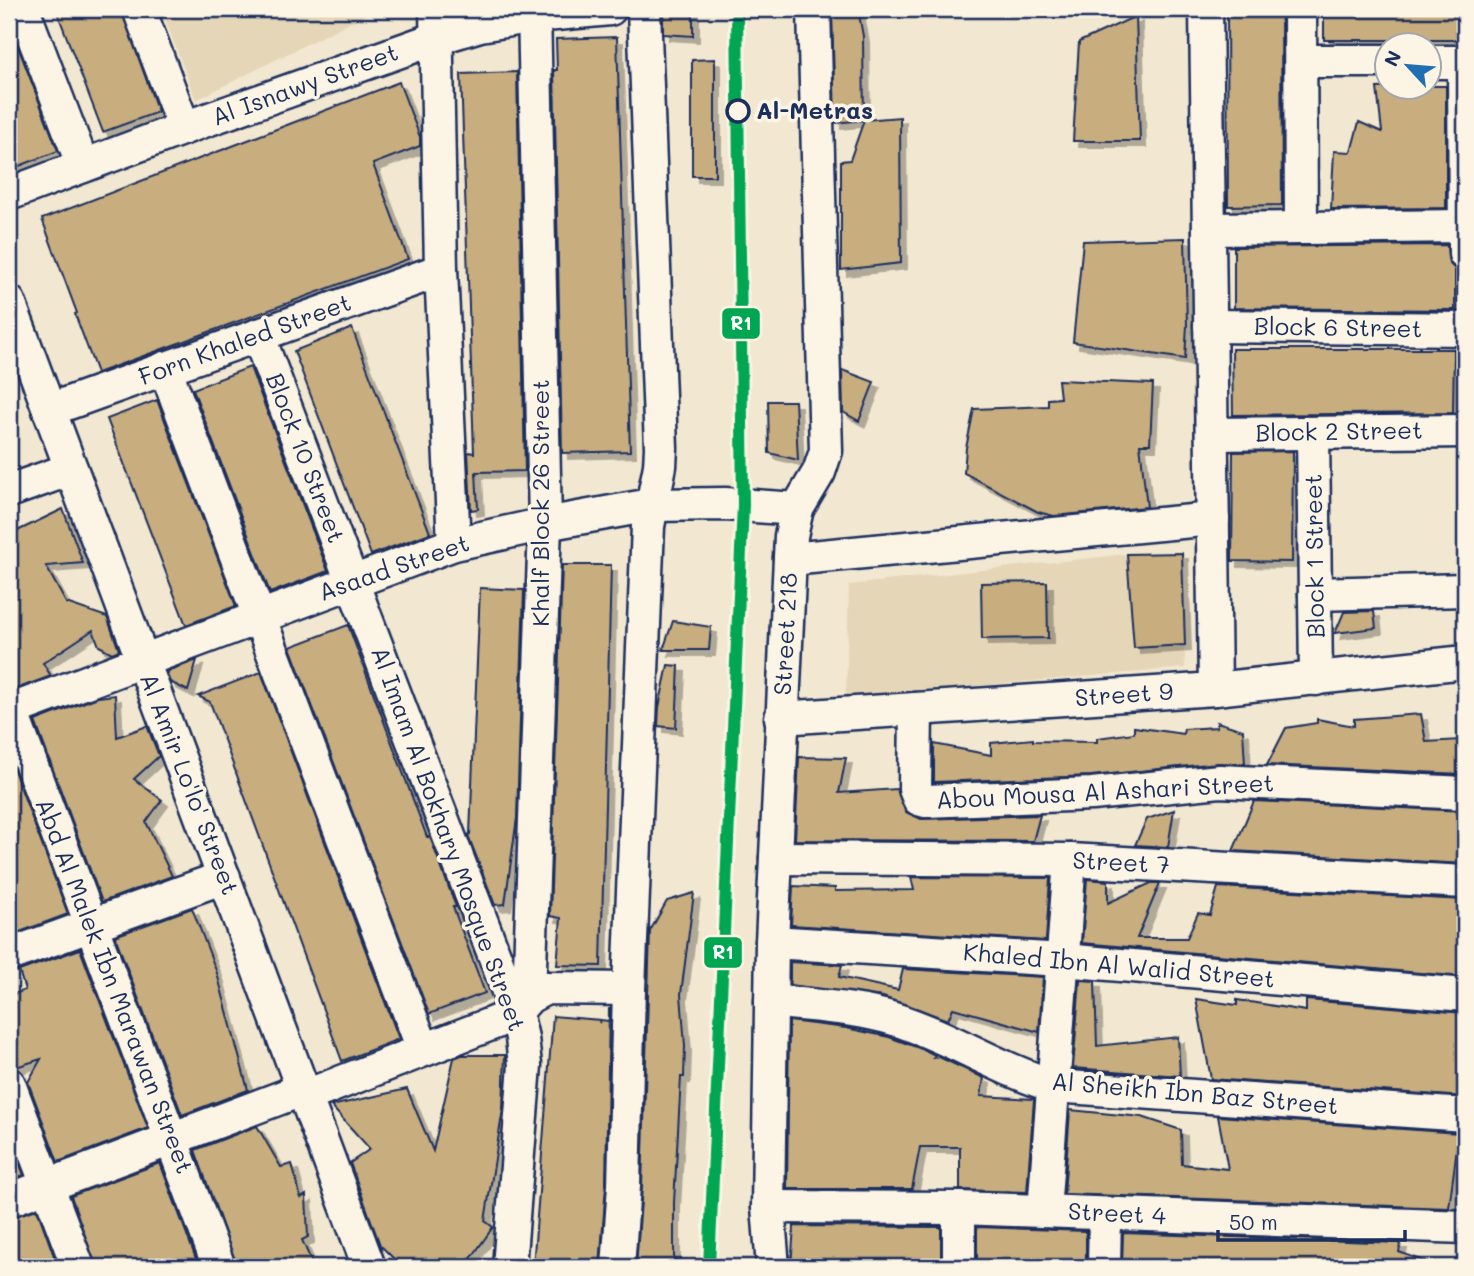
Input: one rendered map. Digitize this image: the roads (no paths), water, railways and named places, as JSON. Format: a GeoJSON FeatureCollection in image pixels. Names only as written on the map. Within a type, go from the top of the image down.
{"type":"FeatureCollection","features":[{"type":"Feature","properties":{"kind":"street"},"geometry":{"type":"LineString","coordinates":[[23,9],[83,166]]}},
{"type":"Feature","properties":{"kind":"street"},"geometry":{"type":"LineString","coordinates":[[139,9],[184,128]]}},
{"type":"Feature","properties":{"kind":"street","name":"Al Isnawy Street"},"geometry":{"type":"LineString","coordinates":[[9,194],[184,128],[436,24],[480,25],[534,12],[610,9]]}},
{"type":"Feature","properties":{"kind":"street"},"geometry":{"type":"LineString","coordinates":[[618,1267],[624,1186],[629,989],[648,526],[661,448],[644,9]]}},
{"type":"Feature","properties":{"kind":"street","name":"Street 218"},"geometry":{"type":"LineString","coordinates":[[772,1267],[768,1207],[772,942],[791,537],[797,509],[819,472],[825,451],[814,9]]}},
{"type":"Feature","properties":{"kind":"street"},"geometry":{"type":"LineString","coordinates":[[1206,9],[1215,689]]}},
{"type":"Feature","properties":{"kind":"street"},"geometry":{"type":"LineString","coordinates":[[1300,9],[1301,228]]}},
{"type":"Feature","properties":{"kind":"street","name":"Khalf Block 26 Street"},"geometry":{"type":"LineString","coordinates":[[523,1004],[545,524],[534,12]]}},
{"type":"Feature","properties":{"kind":"street"},"geometry":{"type":"LineString","coordinates":[[436,24],[441,270],[454,544]]}},
{"type":"Feature","properties":{"kind":"street"},"geometry":{"type":"LineString","coordinates":[[1301,61],[1372,61]]}},
{"type":"Feature","properties":{"kind":"street"},"geometry":{"type":"LineString","coordinates":[[1442,61],[1465,62],[1465,254]]}},
{"type":"Feature","properties":{"kind":"street"},"geometry":{"type":"LineString","coordinates":[[1209,229],[1465,226]]}},
{"type":"Feature","properties":{"kind":"street","name":"Forn Khaled Street"},"geometry":{"type":"LineString","coordinates":[[49,410],[441,270]]}},
{"type":"Feature","properties":{"kind":"street","name":"Al Amir Lo'lo' Street"},"geometry":{"type":"LineString","coordinates":[[9,302],[369,1267]]}},
{"type":"Feature","properties":{"kind":"street","name":"Block 6 Street"},"geometry":{"type":"LineString","coordinates":[[1210,326],[1465,329]]}},
{"type":"Feature","properties":{"kind":"street","name":"Block 10 Street"},"geometry":{"type":"LineString","coordinates":[[258,335],[352,582]]}},
{"type":"Feature","properties":{"kind":"street"},"geometry":{"type":"LineString","coordinates":[[165,368],[423,1049]]}},
{"type":"Feature","properties":{"kind":"street","name":"Block 2 Street"},"geometry":{"type":"LineString","coordinates":[[1212,434],[1465,431]]}},
{"type":"Feature","properties":{"kind":"street","name":"Block 1 Street"},"geometry":{"type":"LineString","coordinates":[[1313,433],[1316,679]]}},
{"type":"Feature","properties":{"kind":"street"},"geometry":{"type":"LineString","coordinates":[[9,491],[71,469]]}},
{"type":"Feature","properties":{"kind":"street","name":"Asaad Street"},"geometry":{"type":"LineString","coordinates":[[9,709],[454,544],[651,505],[734,505],[797,509]]}},
{"type":"Feature","properties":{"kind":"street"},"geometry":{"type":"LineString","coordinates":[[790,559],[1213,519]]}},
{"type":"Feature","properties":{"kind":"street","name":"Al Imam Al Bokhary Mosque Street"},"geometry":{"type":"LineString","coordinates":[[352,582],[523,1004],[522,1038],[525,1065],[509,1267]]}},
{"type":"Feature","properties":{"kind":"street"},"geometry":{"type":"LineString","coordinates":[[1315,594],[1465,590]]}},
{"type":"Feature","properties":{"kind":"street","name":"Street 9"},"geometry":{"type":"LineString","coordinates":[[781,718],[1215,689],[1465,662]]}},
{"type":"Feature","properties":{"kind":"street","name":"Abd Al Malek Ibn Marawan Street"},"geometry":{"type":"LineString","coordinates":[[9,709],[219,1267]]}},
{"type":"Feature","properties":{"kind":"street","name":"Abou Mousa Al Ashari Street"},"geometry":{"type":"LineString","coordinates":[[916,709],[915,789],[919,799],[926,801],[1113,792],[1220,781],[1465,793]]}},
{"type":"Feature","properties":{"kind":"street","name":"Street 7"},"geometry":{"type":"LineString","coordinates":[[776,858],[1070,860],[1465,882]]}},
{"type":"Feature","properties":{"kind":"street"},"geometry":{"type":"LineString","coordinates":[[1044,1211],[1070,860]]}},
{"type":"Feature","properties":{"kind":"street"},"geometry":{"type":"LineString","coordinates":[[9,955],[224,877]]}},
{"type":"Feature","properties":{"kind":"street","name":"Khaled Ibn Al Walid Street"},"geometry":{"type":"LineString","coordinates":[[772,942],[1063,960],[1465,995]]}},
{"type":"Feature","properties":{"kind":"street"},"geometry":{"type":"LineString","coordinates":[[9,1200],[496,1022],[546,988],[629,989]]}},
{"type":"Feature","properties":{"kind":"street","name":"Al Sheikh Ibn Baz Street"},"geometry":{"type":"LineString","coordinates":[[771,1001],[846,1009],[894,1019],[1023,1076],[1054,1086],[1465,1115]]}},
{"type":"Feature","properties":{"kind":"street"},"geometry":{"type":"LineString","coordinates":[[9,1084],[78,1267]]}},
{"type":"Feature","properties":{"kind":"street","name":"Street 4"},"geometry":{"type":"LineString","coordinates":[[768,1207],[959,1208],[1465,1227]]}},
{"type":"Feature","properties":{"kind":"street"},"geometry":{"type":"LineString","coordinates":[[959,1208],[959,1267]]}},
{"type":"Feature","properties":{"kind":"street"},"geometry":{"type":"LineString","coordinates":[[1104,1267],[1105,1214]]}},
{"type":"Feature","properties":{"kind":"place","name":"Al-Metras"},"geometry":{"type":"Point","coordinates":[738,111]}}]}
